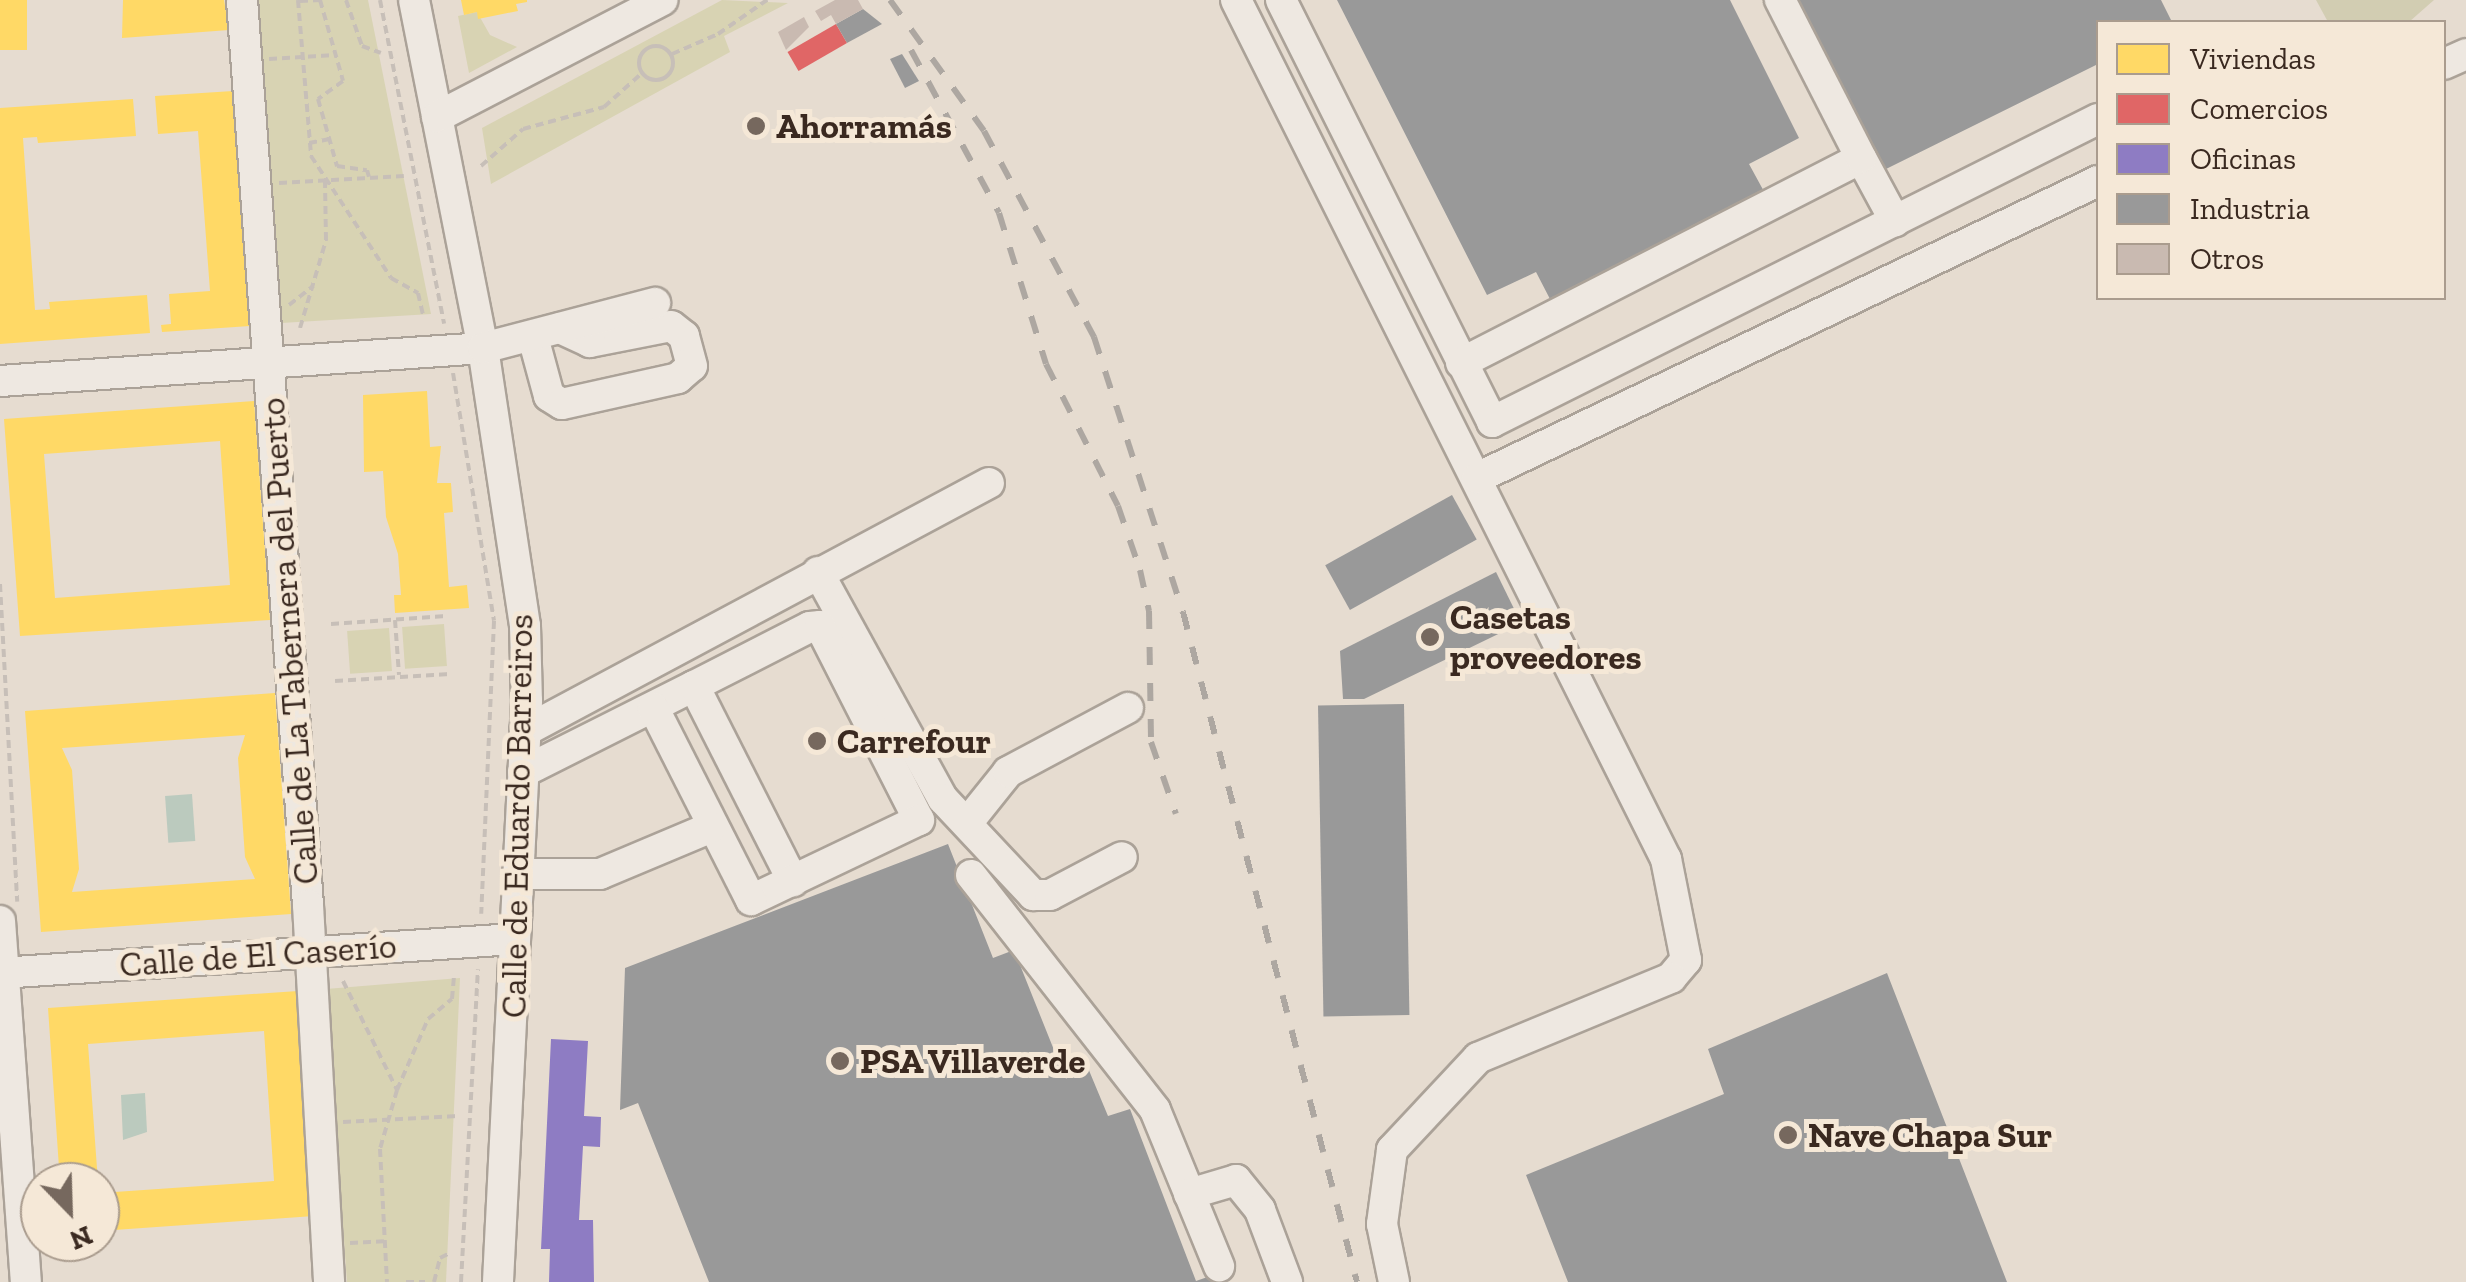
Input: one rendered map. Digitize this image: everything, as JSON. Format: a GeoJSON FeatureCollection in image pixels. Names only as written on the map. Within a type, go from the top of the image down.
{"type":"FeatureCollection","features":[{"type":"Feature","properties":{"kind":"street","name":"Calle de La Tabernera del Puerto"},"geometry":{"type":"LineString","coordinates":[[242,0],[329,1282]]}},
{"type":"Feature","properties":{"kind":"street","name":"Calle de Eduardo Barreiros"},"geometry":{"type":"LineString","coordinates":[[414,0],[484,348],[522,591],[524,772],[498,1282]]}},
{"type":"Feature","properties":{"kind":"street"},"geometry":{"type":"LineString","coordinates":[[1236,0],[1666,859],[1686,960],[1671,978],[1478,1058],[1392,1150],[1382,1224],[1394,1282]]}},
{"type":"Feature","properties":{"kind":"street"},"geometry":{"type":"LineString","coordinates":[[1282,0],[1492,422],[2096,120]]}},
{"type":"Feature","properties":{"kind":"street"},"geometry":{"type":"LineString","coordinates":[[1780,0],[1895,222]]}},
{"type":"Feature","properties":{"kind":"street"},"geometry":{"type":"LineString","coordinates":[[437,117],[646,10]]}},
{"type":"Feature","properties":{"kind":"street"},"geometry":{"type":"LineString","coordinates":[[1460,363],[1862,158]]}},
{"type":"Feature","properties":{"kind":"street"},"geometry":{"type":"LineString","coordinates":[[1477,478],[2096,181]]}},
{"type":"Feature","properties":{"kind":"street"},"geometry":{"type":"LineString","coordinates":[[0,381],[484,348],[654,303]]}},
{"type":"Feature","properties":{"kind":"street"},"geometry":{"type":"LineString","coordinates":[[671,326],[684,336],[692,366],[678,378],[562,404],[549,396],[546,332],[590,342],[671,326]]}},
{"type":"Feature","properties":{"kind":"street"},"geometry":{"type":"LineString","coordinates":[[525,732],[989,483]]}},
{"type":"Feature","properties":{"kind":"street"},"geometry":{"type":"LineString","coordinates":[[818,572],[943,799],[1033,895],[1050,895],[1122,856]]}},
{"type":"Feature","properties":{"kind":"street"},"geometry":{"type":"LineString","coordinates":[[524,772],[652,707],[694,686],[820,626],[920,820],[750,900],[652,707]]}},
{"type":"Feature","properties":{"kind":"street"},"geometry":{"type":"LineString","coordinates":[[694,686],[793,881]]}},
{"type":"Feature","properties":{"kind":"street"},"geometry":{"type":"LineString","coordinates":[[968,822],[1008,772],[1128,708]]}},
{"type":"Feature","properties":{"kind":"street"},"geometry":{"type":"LineString","coordinates":[[518,874],[600,874],[712,827]]}},
{"type":"Feature","properties":{"kind":"street"},"geometry":{"type":"LineString","coordinates":[[971,876],[1154,1110],[1219,1266]]}},
{"type":"Feature","properties":{"kind":"street"},"geometry":{"type":"LineString","coordinates":[[7,918],[2,973],[26,1282]]}},
{"type":"Feature","properties":{"kind":"street","name":"Calle de El Caserío"},"geometry":{"type":"LineString","coordinates":[[2,973],[515,939]]}},
{"type":"Feature","properties":{"kind":"street"},"geometry":{"type":"LineString","coordinates":[[1189,1194],[1236,1180],[1260,1210],[1287,1282]]}},
{"type":"Feature","properties":{"kind":"path"},"geometry":{"type":"LineString","coordinates":[[369,177],[367,170],[337,166],[318,98],[343,81],[320,0],[298,1],[309,143],[325,180],[391,278],[418,294],[423,314]]}},
{"type":"Feature","properties":{"kind":"path"},"geometry":{"type":"LineString","coordinates":[[346,0],[362,46],[381,53]]}},
{"type":"Feature","properties":{"kind":"path"},"geometry":{"type":"LineString","coordinates":[[380,0],[449,350],[494,621],[461,1282]]}},
{"type":"Feature","properties":{"kind":"path"},"geometry":{"type":"LineString","coordinates":[[648,48],[672,54],[718,34],[726,22],[767,0]]}},
{"type":"Feature","properties":{"kind":"path"},"geometry":{"type":"LineString","coordinates":[[642,74],[639,59],[648,48],[646,10]]}},
{"type":"Feature","properties":{"kind":"path"},"geometry":{"type":"LineString","coordinates":[[260,60],[336,54]]}},
{"type":"Feature","properties":{"kind":"path"},"geometry":{"type":"LineString","coordinates":[[642,74],[663,78],[672,54]]}},
{"type":"Feature","properties":{"kind":"path"},"geometry":{"type":"LineString","coordinates":[[481,166],[523,129],[604,107],[642,74]]}},
{"type":"Feature","properties":{"kind":"path"},"geometry":{"type":"LineString","coordinates":[[309,143],[330,138]]}},
{"type":"Feature","properties":{"kind":"path"},"geometry":{"type":"LineString","coordinates":[[268,183],[404,176]]}},
{"type":"Feature","properties":{"kind":"path"},"geometry":{"type":"LineString","coordinates":[[300,328],[326,240],[325,180]]}},
{"type":"Feature","properties":{"kind":"path"},"geometry":{"type":"LineString","coordinates":[[278,314],[313,286]]}},
{"type":"Feature","properties":{"kind":"path"},"geometry":{"type":"LineString","coordinates":[[0,584],[20,881],[7,918]]}},
{"type":"Feature","properties":{"kind":"path"},"geometry":{"type":"LineString","coordinates":[[331,624],[446,616]]}},
{"type":"Feature","properties":{"kind":"path"},"geometry":{"type":"LineString","coordinates":[[395,620],[399,678]]}},
{"type":"Feature","properties":{"kind":"path"},"geometry":{"type":"LineString","coordinates":[[335,682],[450,674]]}},
{"type":"Feature","properties":{"kind":"path"},"geometry":{"type":"LineString","coordinates":[[387,1282],[380,1150],[398,1090],[428,1019],[452,999],[454,974]]}},
{"type":"Feature","properties":{"kind":"path"},"geometry":{"type":"LineString","coordinates":[[343,981],[398,1090]]}},
{"type":"Feature","properties":{"kind":"path"},"geometry":{"type":"LineString","coordinates":[[332,1122],[458,1116]]}},
{"type":"Feature","properties":{"kind":"path"},"geometry":{"type":"LineString","coordinates":[[340,1244],[384,1241]]}},
{"type":"Feature","properties":{"kind":"path"},"geometry":{"type":"LineString","coordinates":[[434,1282],[440,1258],[450,1253]]}},
{"type":"Feature","properties":{"kind":"path"},"geometry":{"type":"LineString","coordinates":[[406,1282],[425,1282]]}},
{"type":"Feature","properties":{"kind":"shaded area"},"geometry":{"type":"Polygon","coordinates":[[[258,0],[368,0],[431,314],[281,323],[258,0]]]}},
{"type":"Feature","properties":{"kind":"shaded area"},"geometry":{"type":"Polygon","coordinates":[[[722,0],[788,3],[724,36],[730,52],[491,184],[482,128],[722,0]]]}},
{"type":"Feature","properties":{"kind":"shaded area"},"geometry":{"type":"Polygon","coordinates":[[[2316,0],[2434,0],[2411,20],[2327,20],[2316,0]]]}},
{"type":"Feature","properties":{"kind":"shaded area"},"geometry":{"type":"Polygon","coordinates":[[[477,12],[490,35],[517,47],[469,73],[458,16],[477,12]]]}},
{"type":"Feature","properties":{"kind":"shaded area"},"geometry":{"type":"Polygon","coordinates":[[[444,624],[447,666],[405,669],[402,627],[444,624]]]}},
{"type":"Feature","properties":{"kind":"shaded area"},"geometry":{"type":"Polygon","coordinates":[[[389,628],[392,671],[350,674],[347,631],[389,628]]]}},
{"type":"Feature","properties":{"kind":"shaded area"},"geometry":{"type":"Polygon","coordinates":[[[192,794],[195,841],[168,843],[165,796],[192,794]]]}},
{"type":"Feature","properties":{"kind":"shaded area"},"geometry":{"type":"Polygon","coordinates":[[[460,978],[446,1282],[347,1282],[326,989],[460,978]]]}},
{"type":"Feature","properties":{"kind":"shaded area"},"geometry":{"type":"Polygon","coordinates":[[[145,1093],[147,1132],[123,1140],[121,1095],[145,1093]]]}},
{"type":"Feature","properties":{"kind":"building: Viviendas"},"geometry":{"type":"Polygon","coordinates":[[[0,0],[27,0],[27,50],[0,50],[0,0]]]}},
{"type":"Feature","properties":{"kind":"building: Viviendas"},"geometry":{"type":"Polygon","coordinates":[[[123,0],[224,0],[229,30],[122,38],[123,0]]]}},
{"type":"Feature","properties":{"kind":"building: Viviendas"},"geometry":{"type":"Polygon","coordinates":[[[461,0],[527,2],[516,4],[518,11],[478,19],[477,12],[464,15],[461,0]]]}},
{"type":"Feature","properties":{"kind":"building: Viviendas"},"geometry":{"type":"Polygon","coordinates":[[[233,91],[250,326],[162,332],[161,325],[171,324],[169,294],[210,291],[198,131],[158,134],[155,96],[233,91]]]}},
{"type":"Feature","properties":{"kind":"building: Viviendas"},"geometry":{"type":"Polygon","coordinates":[[[133,99],[136,136],[38,143],[37,137],[23,138],[35,310],[50,309],[49,302],[147,295],[150,333],[0,344],[0,108],[133,99]]]}},
{"type":"Feature","properties":{"kind":"building: Viviendas"},"geometry":{"type":"Polygon","coordinates":[[[427,391],[430,447],[441,446],[437,483],[451,483],[453,512],[444,513],[449,587],[467,585],[469,608],[395,613],[394,595],[401,595],[398,554],[386,517],[383,471],[364,472],[363,395],[427,391]]]}},
{"type":"Feature","properties":{"kind":"building: Viviendas"},"geometry":{"type":"Polygon","coordinates":[[[254,401],[270,620],[20,636],[4,419],[254,401]],[[220,441],[44,454],[55,598],[230,585],[220,441]]]}},
{"type":"Feature","properties":{"kind":"building: Viviendas"},"geometry":{"type":"Polygon","coordinates":[[[275,693],[291,914],[41,932],[25,711],[275,693]],[[245,735],[62,748],[72,770],[79,869],[72,892],[255,879],[245,857],[238,758],[245,735]]]}},
{"type":"Feature","properties":{"kind":"building: Viviendas"},"geometry":{"type":"Polygon","coordinates":[[[298,991],[314,1216],[120,1230],[120,1192],[274,1181],[264,1031],[88,1044],[97,1162],[59,1162],[48,1008],[298,991]]]}},
{"type":"Feature","properties":{"kind":"building: Comercios"},"geometry":{"type":"Polygon","coordinates":[[[836,24],[847,43],[799,71],[788,52],[836,24]]]}},
{"type":"Feature","properties":{"kind":"building: Oficinas"},"geometry":{"type":"Polygon","coordinates":[[[551,1039],[588,1041],[584,1116],[601,1117],[600,1147],[583,1146],[579,1220],[593,1220],[594,1282],[549,1282],[550,1249],[541,1249],[551,1039]]]}},
{"type":"Feature","properties":{"kind":"building: Industria"},"geometry":{"type":"Polygon","coordinates":[[[1337,0],[1730,0],[1799,138],[1749,164],[1767,197],[1551,301],[1536,272],[1487,295],[1337,0]]]}},
{"type":"Feature","properties":{"kind":"building: Industria"},"geometry":{"type":"Polygon","coordinates":[[[1799,0],[2161,0],[2171,20],[2096,20],[2096,65],[1884,170],[1799,0]]]}},
{"type":"Feature","properties":{"kind":"building: Industria"},"geometry":{"type":"Polygon","coordinates":[[[863,9],[882,24],[847,43],[836,24],[863,9]]]}},
{"type":"Feature","properties":{"kind":"building: Industria"},"geometry":{"type":"Polygon","coordinates":[[[902,54],[919,81],[905,88],[890,59],[902,54]]]}},
{"type":"Feature","properties":{"kind":"building: Industria","name":"Casetas proveedores"},"geometry":{"type":"Polygon","coordinates":[[[1452,495],[1477,540],[1350,610],[1325,565],[1452,495]]]}},
{"type":"Feature","properties":{"kind":"building: Industria","name":"Casetas proveedores"},"geometry":{"type":"Polygon","coordinates":[[[1496,572],[1521,623],[1364,699],[1343,699],[1340,651],[1496,572]]]}},
{"type":"Feature","properties":{"kind":"building: Industria"},"geometry":{"type":"Polygon","coordinates":[[[1404,704],[1409,1015],[1323,1016],[1318,706],[1404,704]]]}},
{"type":"Feature","properties":{"kind":"building: Industria","name":"PSA Villaverde"},"geometry":{"type":"Polygon","coordinates":[[[948,844],[993,958],[1014,950],[1060,1065],[1083,1056],[1108,1116],[1130,1109],[1196,1281],[1219,1273],[1223,1282],[709,1282],[638,1103],[620,1110],[625,968],[948,844]]]}},
{"type":"Feature","properties":{"kind":"building: Industria","name":"Nave Chapa Sur"},"geometry":{"type":"Polygon","coordinates":[[[1887,973],[2007,1282],[1568,1282],[1526,1175],[1724,1094],[1708,1049],[1887,973]]]}},
{"type":"Feature","properties":{"kind":"building: Otros"},"geometry":{"type":"Polygon","coordinates":[[[835,0],[858,0],[863,9],[836,24],[831,15],[821,21],[815,11],[835,0]]]}},
{"type":"Feature","properties":{"kind":"building: Otros"},"geometry":{"type":"Polygon","coordinates":[[[804,17],[809,27],[786,50],[778,32],[804,17]]]}},
{"type":"Feature","properties":{"kind":"railway"},"geometry":{"type":"LineString","coordinates":[[890,0],[984,131],[1094,337],[1183,612],[1357,1282]]}},
{"type":"Feature","properties":{"kind":"railway"},"geometry":{"type":"LineString","coordinates":[[911,50],[999,213],[1046,364],[1118,506],[1149,611],[1151,742],[1176,814]]}},
{"type":"Feature","properties":{"kind":"place","name":"Ahorramás"},"geometry":{"type":"Point","coordinates":[756,126]}},
{"type":"Feature","properties":{"kind":"place","name":"Casetas proveedores"},"geometry":{"type":"Point","coordinates":[1430,637]}},
{"type":"Feature","properties":{"kind":"place","name":"Carrefour"},"geometry":{"type":"Point","coordinates":[817,741]}},
{"type":"Feature","properties":{"kind":"place","name":"PSA Villaverde"},"geometry":{"type":"Point","coordinates":[840,1061]}},
{"type":"Feature","properties":{"kind":"place","name":"Nave Chapa Sur"},"geometry":{"type":"Point","coordinates":[1788,1135]}}]}
